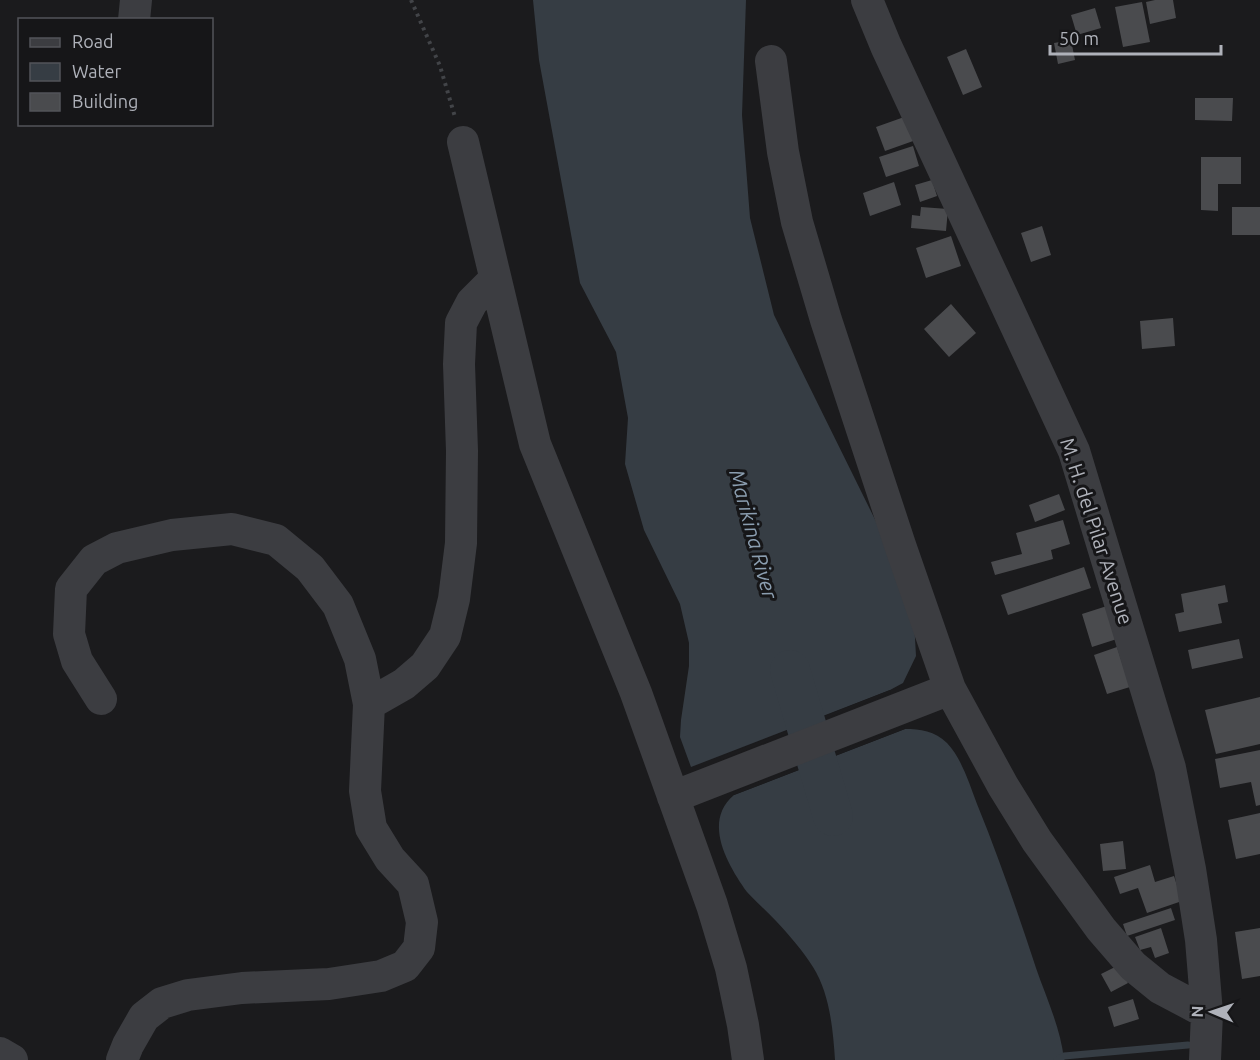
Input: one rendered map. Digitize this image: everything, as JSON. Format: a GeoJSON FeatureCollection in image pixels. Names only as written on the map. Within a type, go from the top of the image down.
{"type":"FeatureCollection","features":[{"type":"Feature","properties":{"kind":"street"},"geometry":{"type":"LineString","coordinates":[[134,18],[136,0]]}},
{"type":"Feature","properties":{"kind":"street","name":"M. H. del Pilar Avenue"},"geometry":{"type":"LineString","coordinates":[[867,0],[886,46],[1074,451],[1170,768],[1201,940],[1207,1013],[1205,1060]]}},
{"type":"Feature","properties":{"kind":"street"},"geometry":{"type":"LineString","coordinates":[[771,61],[783,152],[797,222],[826,320],[950,689],[1003,786],[1037,841],[1101,929],[1133,966],[1160,988],[1207,1013]]}},
{"type":"Feature","properties":{"kind":"street"},"geometry":{"type":"LineString","coordinates":[[463,142],[494,280],[535,444],[636,693],[712,905],[731,968],[748,1060]]}},
{"type":"Feature","properties":{"kind":"street"},"geometry":{"type":"LineString","coordinates":[[369,704],[404,684],[425,666],[445,636],[454,599],[461,543],[462,451],[459,364],[461,324],[472,302],[494,280]]}},
{"type":"Feature","properties":{"kind":"street"},"geometry":{"type":"LineString","coordinates":[[101,699],[77,661],[69,634],[71,590],[94,560],[117,548],[172,535],[232,529],[276,540],[310,568],[338,605],[360,659],[369,704],[365,791],[370,828],[390,859],[413,884],[422,922],[419,948],[405,966],[381,976],[329,984],[231,989],[188,995],[162,1003],[144,1017],[122,1060]]}},
{"type":"Feature","properties":{"kind":"street"},"geometry":{"type":"LineString","coordinates":[[673,797],[950,689]]}},
{"type":"Feature","properties":{"kind":"street"},"geometry":{"type":"LineString","coordinates":[[0,1053],[12,1060]]}},
{"type":"Feature","properties":{"kind":"path"},"geometry":{"type":"LineString","coordinates":[[411,0],[440,66],[463,142]]}},
{"type":"Feature","properties":{"kind":"water"},"geometry":{"type":"Polygon","coordinates":[[[533,0],[746,0],[742,115],[750,218],[774,315],[897,564],[914,620],[916,656],[903,683],[691,767],[680,737],[689,666],[689,643],[680,604],[644,530],[625,464],[628,418],[616,352],[580,283],[539,60],[533,0]]]}},
{"type":"Feature","properties":{"kind":"water"},"geometry":{"type":"Polygon","coordinates":[[[905,729],[922,730],[937,736],[947,743],[961,764],[1001,865],[1053,1013],[1064,1060],[835,1060],[830,1012],[819,978],[796,943],[747,892],[726,857],[719,830],[720,818],[725,806],[734,795],[905,729]]]}},
{"type":"Feature","properties":{"kind":"pier"},"geometry":{"type":"Polygon","coordinates":[[[890,690],[891,693],[721,760],[720,757],[890,690]]]}},
{"type":"Feature","properties":{"kind":"pier"},"geometry":{"type":"Polygon","coordinates":[[[904,726],[905,729],[734,795],[733,792],[904,726]]]}},
{"type":"Feature","properties":{"kind":"building"},"geometry":{"type":"Polygon","coordinates":[[[1173,0],[1176,18],[1150,24],[1146,2],[1173,0]]]}},
{"type":"Feature","properties":{"kind":"building"},"geometry":{"type":"Polygon","coordinates":[[[1142,2],[1150,42],[1123,47],[1115,7],[1142,2]]]}},
{"type":"Feature","properties":{"kind":"building"},"geometry":{"type":"Polygon","coordinates":[[[1095,8],[1101,28],[1077,35],[1071,15],[1095,8]]]}},
{"type":"Feature","properties":{"kind":"building"},"geometry":{"type":"Polygon","coordinates":[[[1071,40],[1075,60],[1058,64],[1054,43],[1071,40]]]}},
{"type":"Feature","properties":{"kind":"building"},"geometry":{"type":"Polygon","coordinates":[[[966,49],[982,87],[963,95],[947,57],[966,49]]]}},
{"type":"Feature","properties":{"kind":"building"},"geometry":{"type":"Polygon","coordinates":[[[1195,98],[1233,98],[1232,121],[1195,120],[1195,98]]]}},
{"type":"Feature","properties":{"kind":"building"},"geometry":{"type":"Polygon","coordinates":[[[907,116],[916,140],[885,151],[876,127],[907,116]]]}},
{"type":"Feature","properties":{"kind":"building"},"geometry":{"type":"Polygon","coordinates":[[[913,146],[919,166],[886,177],[879,157],[913,146]]]}},
{"type":"Feature","properties":{"kind":"building"},"geometry":{"type":"Polygon","coordinates":[[[1201,157],[1241,157],[1241,184],[1218,184],[1218,211],[1201,210],[1201,157]]]}},
{"type":"Feature","properties":{"kind":"building"},"geometry":{"type":"Polygon","coordinates":[[[932,180],[937,196],[920,202],[915,185],[932,180]]]}},
{"type":"Feature","properties":{"kind":"building"},"geometry":{"type":"Polygon","coordinates":[[[894,182],[901,205],[870,216],[863,193],[894,182]]]}},
{"type":"Feature","properties":{"kind":"building"},"geometry":{"type":"Polygon","coordinates":[[[921,207],[948,209],[946,231],[911,228],[912,215],[920,216],[921,207]]]}},
{"type":"Feature","properties":{"kind":"building"},"geometry":{"type":"Polygon","coordinates":[[[1232,207],[1260,207],[1260,235],[1232,235],[1232,207]]]}},
{"type":"Feature","properties":{"kind":"building"},"geometry":{"type":"Polygon","coordinates":[[[1042,226],[1051,255],[1031,262],[1021,233],[1042,226]]]}},
{"type":"Feature","properties":{"kind":"building"},"geometry":{"type":"Polygon","coordinates":[[[951,236],[961,266],[926,278],[916,248],[951,236]]]}},
{"type":"Feature","properties":{"kind":"building"},"geometry":{"type":"Polygon","coordinates":[[[951,304],[976,333],[949,357],[924,329],[951,304]]]}},
{"type":"Feature","properties":{"kind":"building"},"geometry":{"type":"Polygon","coordinates":[[[1173,318],[1175,346],[1142,349],[1140,321],[1173,318]]]}},
{"type":"Feature","properties":{"kind":"building"},"geometry":{"type":"Polygon","coordinates":[[[1059,494],[1065,510],[1035,522],[1029,505],[1059,494]]]}},
{"type":"Feature","properties":{"kind":"building"},"geometry":{"type":"Polygon","coordinates":[[[1063,520],[1070,544],[1051,550],[1053,559],[995,575],[991,562],[1022,554],[1016,533],[1063,520]]]}},
{"type":"Feature","properties":{"kind":"building"},"geometry":{"type":"Polygon","coordinates":[[[1084,567],[1091,588],[1008,615],[1001,595],[1084,567]]]}},
{"type":"Feature","properties":{"kind":"building"},"geometry":{"type":"Polygon","coordinates":[[[1225,585],[1228,602],[1218,604],[1222,623],[1179,632],[1175,614],[1184,612],[1181,594],[1225,585]]]}},
{"type":"Feature","properties":{"kind":"building"},"geometry":{"type":"Polygon","coordinates":[[[1110,605],[1120,638],[1092,647],[1082,614],[1110,605]]]}},
{"type":"Feature","properties":{"kind":"building"},"geometry":{"type":"Polygon","coordinates":[[[1239,639],[1243,658],[1192,669],[1188,650],[1239,639]]]}},
{"type":"Feature","properties":{"kind":"building"},"geometry":{"type":"Polygon","coordinates":[[[1117,647],[1130,687],[1107,694],[1094,655],[1117,647]]]}},
{"type":"Feature","properties":{"kind":"building"},"geometry":{"type":"Polygon","coordinates":[[[1260,697],[1260,744],[1216,754],[1205,710],[1260,697]]]}},
{"type":"Feature","properties":{"kind":"building"},"geometry":{"type":"Polygon","coordinates":[[[1260,750],[1260,805],[1256,806],[1251,782],[1220,788],[1215,759],[1260,750]]]}},
{"type":"Feature","properties":{"kind":"building"},"geometry":{"type":"Polygon","coordinates":[[[1260,813],[1260,854],[1236,859],[1228,820],[1260,813]]]}},
{"type":"Feature","properties":{"kind":"building"},"geometry":{"type":"Polygon","coordinates":[[[1123,841],[1126,869],[1103,871],[1100,844],[1123,841]]]}},
{"type":"Feature","properties":{"kind":"building"},"geometry":{"type":"Polygon","coordinates":[[[1150,865],[1155,882],[1174,876],[1182,901],[1147,913],[1138,888],[1120,894],[1114,877],[1150,865]]]}},
{"type":"Feature","properties":{"kind":"building"},"geometry":{"type":"Polygon","coordinates":[[[1171,908],[1175,920],[1127,936],[1123,924],[1171,908]]]}},
{"type":"Feature","properties":{"kind":"building"},"geometry":{"type":"Polygon","coordinates":[[[1161,928],[1169,953],[1155,958],[1151,947],[1140,950],[1135,937],[1161,928]]]}},
{"type":"Feature","properties":{"kind":"building"},"geometry":{"type":"Polygon","coordinates":[[[1260,928],[1260,976],[1242,979],[1235,932],[1260,928]]]}},
{"type":"Feature","properties":{"kind":"building"},"geometry":{"type":"Polygon","coordinates":[[[1119,965],[1128,983],[1111,992],[1101,974],[1119,965]]]}},
{"type":"Feature","properties":{"kind":"building"},"geometry":{"type":"Polygon","coordinates":[[[1133,999],[1139,1019],[1114,1027],[1108,1007],[1133,999]]]}},
{"type":"Feature","properties":{"kind":"waterway","name":"Marikina River"},"geometry":{"type":"LineString","coordinates":[[790,670],[833,816]]}},
{"type":"Feature","properties":{"kind":"waterway"},"geometry":{"type":"LineString","coordinates":[[1057,1060],[1064,1056],[1188,1045]]}}]}
